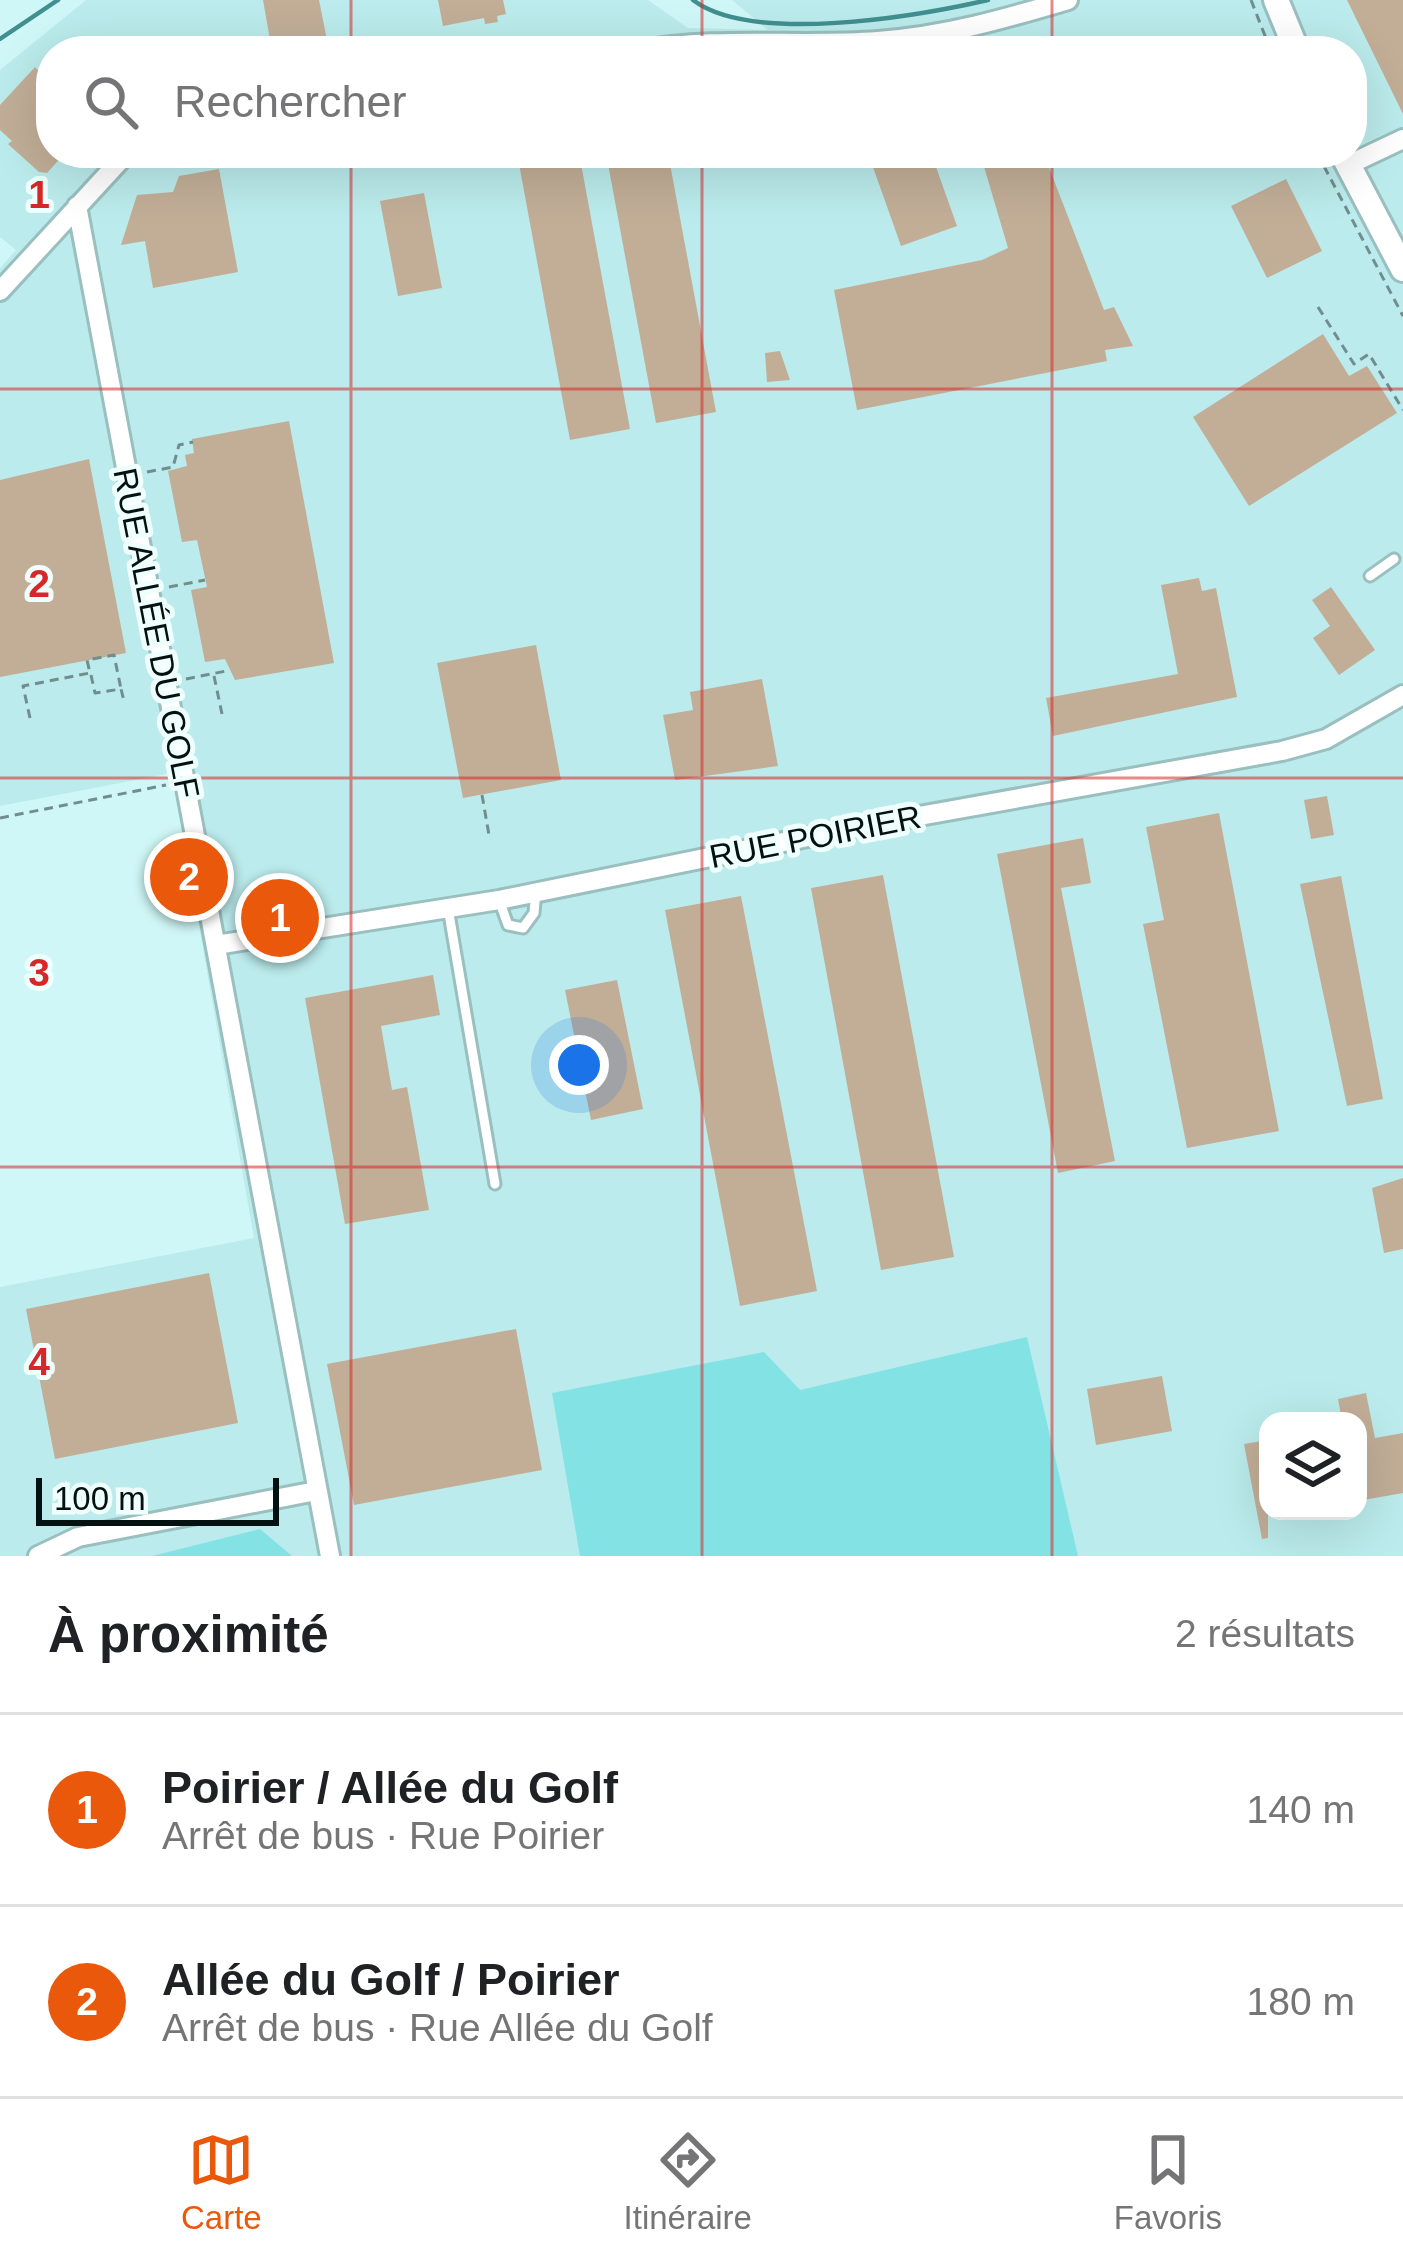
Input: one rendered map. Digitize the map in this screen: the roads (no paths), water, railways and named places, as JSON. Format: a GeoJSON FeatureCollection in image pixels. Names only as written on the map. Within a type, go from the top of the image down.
{"type":"FeatureCollection","features":[{"type":"Feature","properties":{"kind":"street"},"geometry":{"type":"LineString","coordinates":[[930,36],[1068,0]]}},
{"type":"Feature","properties":{"kind":"street"},"geometry":{"type":"LineString","coordinates":[[1276,0],[1291,36]]}},
{"type":"Feature","properties":{"kind":"street"},"geometry":{"type":"LineString","coordinates":[[1367,151],[1403,139]]}},
{"type":"Feature","properties":{"kind":"street"},"geometry":{"type":"LineString","coordinates":[[0,291],[113,168]]}},
{"type":"Feature","properties":{"kind":"street"},"geometry":{"type":"LineString","coordinates":[[1350,168],[1403,268]]}},
{"type":"Feature","properties":{"kind":"street","name":"RUE ALLÉE DU GOLF"},"geometry":{"type":"LineString","coordinates":[[77,206],[329,1556]]}},
{"type":"Feature","properties":{"kind":"street","name":"RUE POIRIER"},"geometry":{"type":"LineString","coordinates":[[216,945],[499,900],[1282,751],[1326,739],[1403,695]]}},
{"type":"Feature","properties":{"kind":"street"},"geometry":{"type":"LineString","coordinates":[[38,1556],[78,1537],[316,1490]]}},
{"type":"Feature","properties":{"kind":"lane"},"geometry":{"type":"LineString","coordinates":[[1370,576],[1394,559]]}},
{"type":"Feature","properties":{"kind":"lane"},"geometry":{"type":"LineString","coordinates":[[499,900],[508,926],[524,928],[534,913],[536,890]]}},
{"type":"Feature","properties":{"kind":"lane"},"geometry":{"type":"LineString","coordinates":[[448,908],[495,1184]]}},
{"type":"Feature","properties":{"kind":"waterway"},"geometry":{"type":"LineString","coordinates":[[0,39],[58,0]]}},
{"type":"Feature","properties":{"kind":"waterway"},"geometry":{"type":"LineString","coordinates":[[693,0],[720,14],[794,24],[879,19],[988,0]]}},
{"type":"Feature","properties":{"kind":"place","name":"Allée du Golf / Poirier"},"geometry":{"type":"Point","coordinates":[189,877]}},
{"type":"Feature","properties":{"kind":"place","name":"Poirier / Allée du Golf"},"geometry":{"type":"Point","coordinates":[280,918]}}]}
